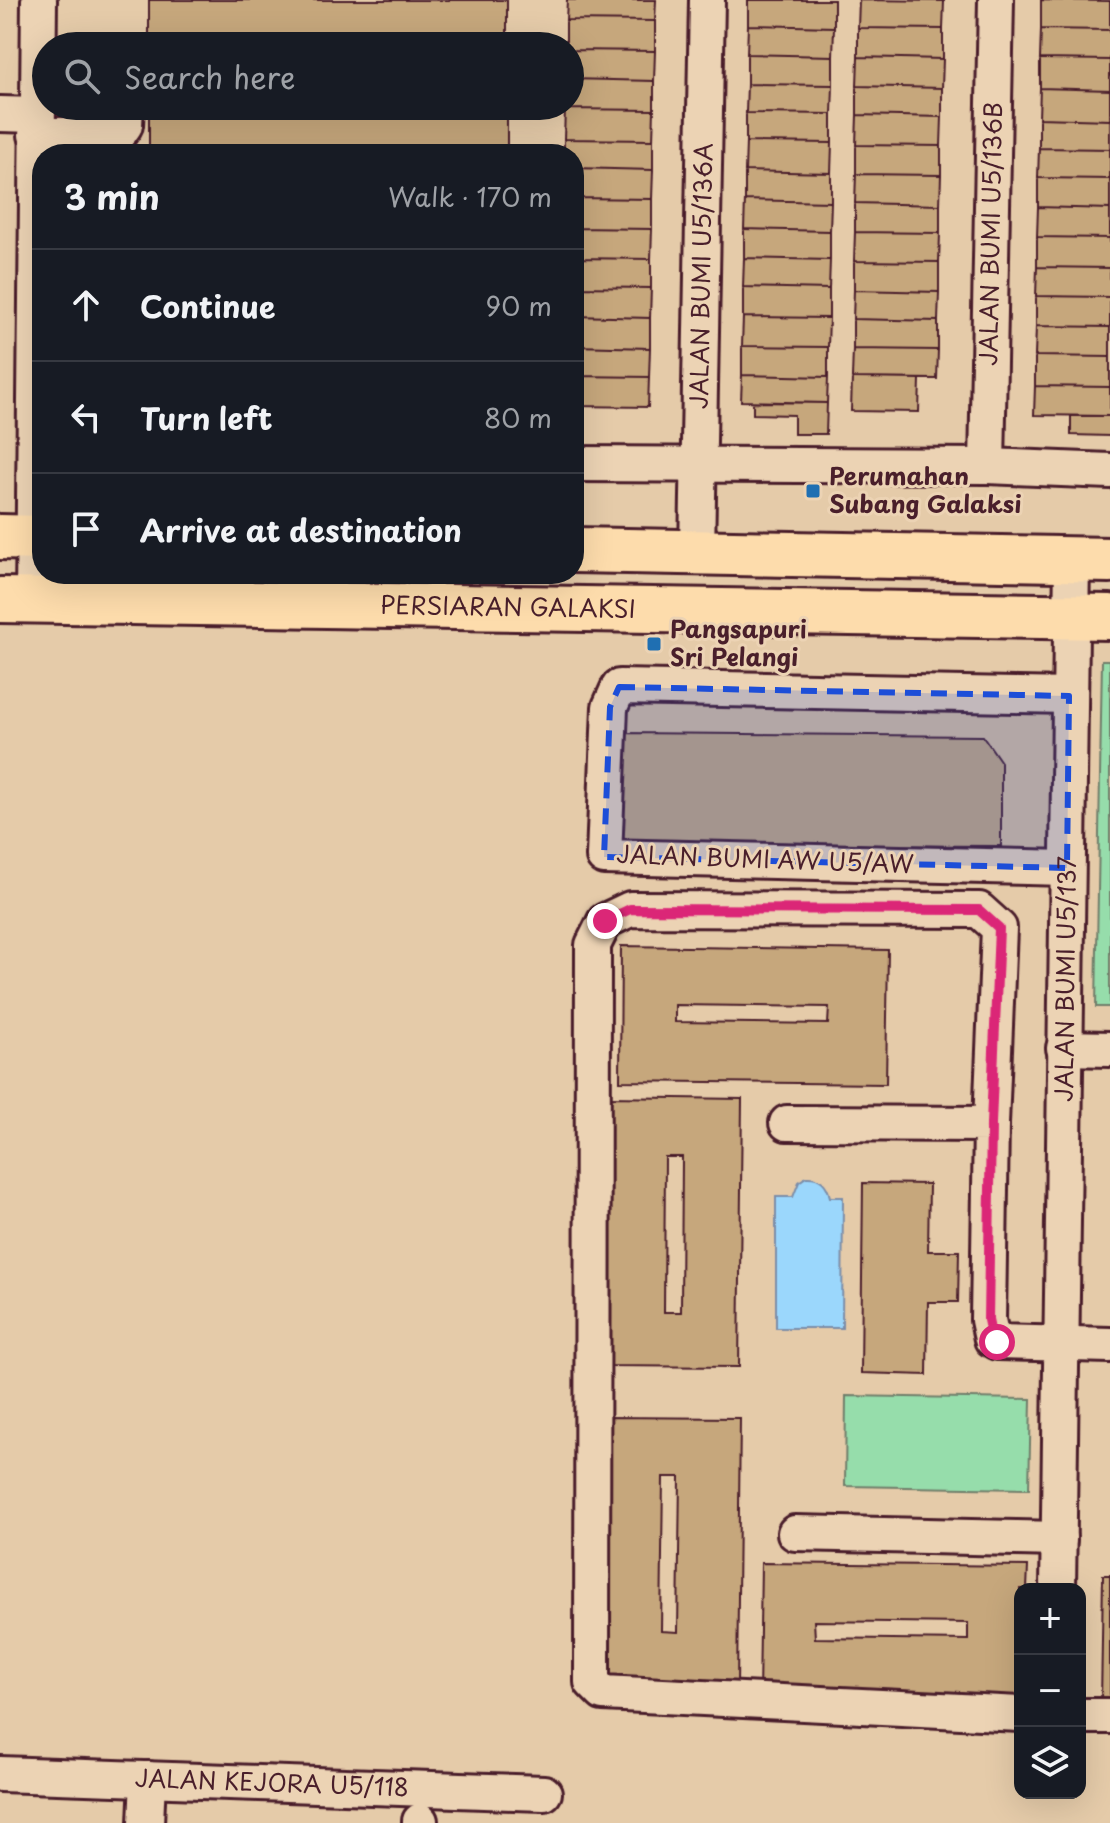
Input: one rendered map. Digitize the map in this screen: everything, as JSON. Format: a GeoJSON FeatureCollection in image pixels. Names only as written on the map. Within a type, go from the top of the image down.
{"type":"FeatureCollection","features":[{"type":"Feature","properties":{"kind":"main road"},"geometry":{"type":"LineString","coordinates":[[584,550],[1091,560]]}},
{"type":"Feature","properties":{"kind":"main road","name":"PERSIARAN GALAKSI"},"geometry":{"type":"LineString","coordinates":[[16,600],[1090,617]]}},
{"type":"Feature","properties":{"kind":"street"},"geometry":{"type":"LineString","coordinates":[[39,0],[40,32]]}},
{"type":"Feature","properties":{"kind":"street","name":"JALAN BUMI U5/136A"},"geometry":{"type":"LineString","coordinates":[[697,552],[707,0]]}},
{"type":"Feature","properties":{"kind":"street","name":"JALAN BUMI U5/136B"},"geometry":{"type":"LineString","coordinates":[[987,466],[996,0]]}},
{"type":"Feature","properties":{"kind":"street"},"geometry":{"type":"LineString","coordinates":[[0,114],[36,125],[118,135],[125,120]]}},
{"type":"Feature","properties":{"kind":"street"},"geometry":{"type":"LineString","coordinates":[[35,144],[37,120]]}},
{"type":"Feature","properties":{"kind":"street"},"geometry":{"type":"LineString","coordinates":[[16,600],[25,537],[32,275]]}},
{"type":"Feature","properties":{"kind":"street"},"geometry":{"type":"LineString","coordinates":[[584,464],[987,466],[1110,471]]}},
{"type":"Feature","properties":{"kind":"street","name":"JALAN BUMI U5/137"},"geometry":{"type":"LineString","coordinates":[[1058,1583],[1069,696],[1090,617],[1091,560]]}},
{"type":"Feature","properties":{"kind":"street","name":"JALAN BUMI AW U5/AW"},"geometry":{"type":"LineString","coordinates":[[1067,868],[604,857],[610,707],[619,687],[1069,696]]}},
{"type":"Feature","properties":{"kind":"street"},"geometry":{"type":"LineString","coordinates":[[1014,1714],[603,1693],[592,1682],[593,945],[605,921],[630,909],[979,910],[999,928],[991,1124],[988,1320],[992,1339],[997,1342],[1110,1345]]}},
{"type":"Feature","properties":{"kind":"street"},"geometry":{"type":"LineString","coordinates":[[1064,1048],[1110,1049]]}},
{"type":"Feature","properties":{"kind":"street"},"geometry":{"type":"LineString","coordinates":[[787,1123],[991,1124]]}},
{"type":"Feature","properties":{"kind":"street"},"geometry":{"type":"LineString","coordinates":[[795,1533],[1059,1539]]}},
{"type":"Feature","properties":{"kind":"street"},"geometry":{"type":"LineString","coordinates":[[1086,1716],[1110,1716]]}},
{"type":"Feature","properties":{"kind":"street","name":"JALAN KEJORA U5/118"},"geometry":{"type":"LineString","coordinates":[[0,1774],[544,1793]]}},
{"type":"Feature","properties":{"kind":"street"},"geometry":{"type":"LineString","coordinates":[[146,1823],[148,1779]]}},
{"type":"Feature","properties":{"kind":"highlighted area"},"geometry":{"type":"Polygon","coordinates":[[[619,687],[1069,696],[1067,868],[604,857],[610,707],[619,687]]]}},
{"type":"Feature","properties":{"kind":"shaded area"},"geometry":{"type":"Polygon","coordinates":[[[626,698],[1057,707],[1054,856],[617,847],[626,698]]]}},
{"type":"Feature","properties":{"kind":"green space"},"geometry":{"type":"Polygon","coordinates":[[[1102,660],[1110,660],[1110,1007],[1096,1007],[1102,660]]]}},
{"type":"Feature","properties":{"kind":"green space"},"geometry":{"type":"Polygon","coordinates":[[[846,1396],[1031,1399],[1029,1489],[845,1486],[846,1396]]]}},
{"type":"Feature","properties":{"kind":"water"},"geometry":{"type":"Polygon","coordinates":[[[806,1177],[822,1181],[830,1197],[843,1197],[842,1328],[776,1328],[776,1197],[793,1197],[799,1182],[806,1177]]]}},
{"type":"Feature","properties":{"kind":"building"},"geometry":{"type":"Polygon","coordinates":[[[149,0],[507,0],[507,32],[149,32],[149,0]]]}},
{"type":"Feature","properties":{"kind":"building"},"geometry":{"type":"Polygon","coordinates":[[[567,0],[656,0],[655,21],[566,20],[567,0]]]}},
{"type":"Feature","properties":{"kind":"building"},"geometry":{"type":"Polygon","coordinates":[[[748,0],[834,0],[834,27],[748,25],[748,0]]]}},
{"type":"Feature","properties":{"kind":"building"},"geometry":{"type":"Polygon","coordinates":[[[859,0],[944,1],[943,29],[858,28],[859,0]]]}},
{"type":"Feature","properties":{"kind":"building"},"geometry":{"type":"Polygon","coordinates":[[[1041,0],[1110,1],[1110,30],[1041,29],[1041,0]]]}},
{"type":"Feature","properties":{"kind":"building"},"geometry":{"type":"Polygon","coordinates":[[[566,20],[655,21],[655,51],[584,50],[584,32],[566,32],[566,20]]]}},
{"type":"Feature","properties":{"kind":"building"},"geometry":{"type":"Polygon","coordinates":[[[748,25],[834,27],[833,56],[747,54],[748,25]]]}},
{"type":"Feature","properties":{"kind":"building"},"geometry":{"type":"Polygon","coordinates":[[[858,28],[943,29],[943,59],[858,57],[858,28]]]}},
{"type":"Feature","properties":{"kind":"building"},"geometry":{"type":"Polygon","coordinates":[[[1041,29],[1110,30],[1110,60],[1040,59],[1041,29]]]}},
{"type":"Feature","properties":{"kind":"building"},"geometry":{"type":"Polygon","coordinates":[[[584,50],[655,51],[654,81],[584,79],[584,50]]]}},
{"type":"Feature","properties":{"kind":"building"},"geometry":{"type":"Polygon","coordinates":[[[747,54],[833,56],[833,85],[747,84],[747,54]]]}},
{"type":"Feature","properties":{"kind":"building"},"geometry":{"type":"Polygon","coordinates":[[[858,57],[943,59],[942,88],[857,86],[858,57]]]}},
{"type":"Feature","properties":{"kind":"building"},"geometry":{"type":"Polygon","coordinates":[[[1040,59],[1110,60],[1110,90],[1040,88],[1040,59]]]}},
{"type":"Feature","properties":{"kind":"building"},"geometry":{"type":"Polygon","coordinates":[[[584,79],[654,81],[654,110],[584,109],[584,79]]]}},
{"type":"Feature","properties":{"kind":"building"},"geometry":{"type":"Polygon","coordinates":[[[747,84],[833,85],[832,114],[746,113],[747,84]]]}},
{"type":"Feature","properties":{"kind":"building"},"geometry":{"type":"Polygon","coordinates":[[[857,86],[942,88],[942,117],[857,115],[857,86]]]}},
{"type":"Feature","properties":{"kind":"building"},"geometry":{"type":"Polygon","coordinates":[[[1040,88],[1110,90],[1110,120],[1039,118],[1040,88]]]}},
{"type":"Feature","properties":{"kind":"building"},"geometry":{"type":"Polygon","coordinates":[[[584,109],[654,110],[653,140],[564,139],[565,120],[584,120],[584,109]]]}},
{"type":"Feature","properties":{"kind":"building"},"geometry":{"type":"Polygon","coordinates":[[[746,113],[832,114],[832,143],[746,142],[746,113]]]}},
{"type":"Feature","properties":{"kind":"building"},"geometry":{"type":"Polygon","coordinates":[[[857,115],[942,117],[941,146],[856,145],[857,115]]]}},
{"type":"Feature","properties":{"kind":"building"},"geometry":{"type":"Polygon","coordinates":[[[1039,118],[1110,120],[1110,149],[1039,148],[1039,118]]]}},
{"type":"Feature","properties":{"kind":"building"},"geometry":{"type":"Polygon","coordinates":[[[149,120],[507,120],[507,144],[149,144],[149,120]]]}},
{"type":"Feature","properties":{"kind":"building"},"geometry":{"type":"Polygon","coordinates":[[[564,139],[653,140],[653,170],[584,168],[584,144],[564,144],[564,139]]]}},
{"type":"Feature","properties":{"kind":"building"},"geometry":{"type":"Polygon","coordinates":[[[746,142],[832,143],[831,173],[745,171],[746,142]]]}},
{"type":"Feature","properties":{"kind":"building"},"geometry":{"type":"Polygon","coordinates":[[[856,145],[941,146],[941,175],[856,174],[856,145]]]}},
{"type":"Feature","properties":{"kind":"building"},"geometry":{"type":"Polygon","coordinates":[[[1039,148],[1110,149],[1110,179],[1038,178],[1039,148]]]}},
{"type":"Feature","properties":{"kind":"building"},"geometry":{"type":"Polygon","coordinates":[[[584,168],[653,170],[652,199],[584,198],[584,168]]]}},
{"type":"Feature","properties":{"kind":"building"},"geometry":{"type":"Polygon","coordinates":[[[745,171],[831,173],[831,202],[745,200],[745,171]]]}},
{"type":"Feature","properties":{"kind":"building"},"geometry":{"type":"Polygon","coordinates":[[[856,174],[941,175],[940,205],[855,203],[856,174]]]}},
{"type":"Feature","properties":{"kind":"building"},"geometry":{"type":"Polygon","coordinates":[[[1038,178],[1110,179],[1110,209],[1038,207],[1038,178]]]}},
{"type":"Feature","properties":{"kind":"building"},"geometry":{"type":"Polygon","coordinates":[[[584,198],[652,199],[652,229],[584,228],[584,198]]]}},
{"type":"Feature","properties":{"kind":"building"},"geometry":{"type":"Polygon","coordinates":[[[745,200],[831,202],[830,231],[744,229],[745,200]]]}},
{"type":"Feature","properties":{"kind":"building"},"geometry":{"type":"Polygon","coordinates":[[[855,203],[940,205],[940,233],[855,232],[855,203]]]}},
{"type":"Feature","properties":{"kind":"building"},"geometry":{"type":"Polygon","coordinates":[[[1038,207],[1110,209],[1110,238],[1037,237],[1038,207]]]}},
{"type":"Feature","properties":{"kind":"building"},"geometry":{"type":"Polygon","coordinates":[[[584,228],[652,229],[651,259],[584,258],[584,228]]]}},
{"type":"Feature","properties":{"kind":"building"},"geometry":{"type":"Polygon","coordinates":[[[744,229],[830,231],[830,260],[744,258],[744,229]]]}},
{"type":"Feature","properties":{"kind":"building"},"geometry":{"type":"Polygon","coordinates":[[[855,232],[940,233],[939,262],[854,261],[855,232]]]}},
{"type":"Feature","properties":{"kind":"building"},"geometry":{"type":"Polygon","coordinates":[[[1037,237],[1110,238],[1110,268],[1037,267],[1037,237]]]}},
{"type":"Feature","properties":{"kind":"building"},"geometry":{"type":"Polygon","coordinates":[[[584,258],[651,259],[651,288],[584,287],[584,258]]]}},
{"type":"Feature","properties":{"kind":"building"},"geometry":{"type":"Polygon","coordinates":[[[744,258],[830,260],[829,289],[743,287],[744,258]]]}},
{"type":"Feature","properties":{"kind":"building"},"geometry":{"type":"Polygon","coordinates":[[[854,261],[939,262],[939,292],[854,290],[854,261]]]}},
{"type":"Feature","properties":{"kind":"building"},"geometry":{"type":"Polygon","coordinates":[[[1037,267],[1110,268],[1110,297],[1036,296],[1037,267]]]}},
{"type":"Feature","properties":{"kind":"building"},"geometry":{"type":"Polygon","coordinates":[[[584,287],[651,288],[650,318],[584,316],[584,287]]]}},
{"type":"Feature","properties":{"kind":"building"},"geometry":{"type":"Polygon","coordinates":[[[743,287],[829,289],[829,318],[743,317],[743,287]]]}},
{"type":"Feature","properties":{"kind":"building"},"geometry":{"type":"Polygon","coordinates":[[[854,290],[939,292],[938,321],[853,319],[854,290]]]}},
{"type":"Feature","properties":{"kind":"building"},"geometry":{"type":"Polygon","coordinates":[[[1036,296],[1110,297],[1110,327],[1036,326],[1036,296]]]}},
{"type":"Feature","properties":{"kind":"building"},"geometry":{"type":"Polygon","coordinates":[[[584,316],[650,318],[650,348],[584,346],[584,316]]]}},
{"type":"Feature","properties":{"kind":"building"},"geometry":{"type":"Polygon","coordinates":[[[743,317],[829,318],[828,347],[742,346],[743,317]]]}},
{"type":"Feature","properties":{"kind":"building"},"geometry":{"type":"Polygon","coordinates":[[[853,319],[938,321],[938,350],[853,349],[853,319]]]}},
{"type":"Feature","properties":{"kind":"building"},"geometry":{"type":"Polygon","coordinates":[[[1036,326],[1110,327],[1110,357],[1035,356],[1036,326]]]}},
{"type":"Feature","properties":{"kind":"building"},"geometry":{"type":"Polygon","coordinates":[[[584,346],[650,348],[649,377],[584,376],[584,346]]]}},
{"type":"Feature","properties":{"kind":"building"},"geometry":{"type":"Polygon","coordinates":[[[742,346],[828,347],[828,377],[742,375],[742,346]]]}},
{"type":"Feature","properties":{"kind":"building"},"geometry":{"type":"Polygon","coordinates":[[[853,349],[938,350],[937,379],[852,378],[853,349]]]}},
{"type":"Feature","properties":{"kind":"building"},"geometry":{"type":"Polygon","coordinates":[[[1035,356],[1110,357],[1110,387],[1035,386],[1035,356]]]}},
{"type":"Feature","properties":{"kind":"building"},"geometry":{"type":"Polygon","coordinates":[[[742,375],[828,377],[827,403],[741,401],[742,375]]]}},
{"type":"Feature","properties":{"kind":"building"},"geometry":{"type":"Polygon","coordinates":[[[584,376],[649,377],[648,407],[584,406],[584,376]]]}},
{"type":"Feature","properties":{"kind":"building"},"geometry":{"type":"Polygon","coordinates":[[[852,378],[920,379],[919,412],[851,411],[852,378]]]}},
{"type":"Feature","properties":{"kind":"building"},"geometry":{"type":"Polygon","coordinates":[[[1035,386],[1110,387],[1110,416],[1034,415],[1035,386]]]}},
{"type":"Feature","properties":{"kind":"building"},"geometry":{"type":"Polygon","coordinates":[[[753,402],[827,403],[826,434],[794,434],[794,415],[753,414],[753,402]]]}},
{"type":"Feature","properties":{"kind":"building"},"geometry":{"type":"Polygon","coordinates":[[[1071,416],[1110,416],[1110,436],[1071,435],[1071,416]]]}},
{"type":"Feature","properties":{"kind":"building"},"geometry":{"type":"Polygon","coordinates":[[[622,733],[983,736],[1001,762],[1001,846],[622,844],[622,733]]]}},
{"type":"Feature","properties":{"kind":"building"},"geometry":{"type":"Polygon","coordinates":[[[621,946],[888,950],[886,1084],[620,1081],[621,946]],[[675,1005],[675,1022],[828,1024],[829,1007],[675,1005]]]}},
{"type":"Feature","properties":{"kind":"building"},"geometry":{"type":"Polygon","coordinates":[[[608,1097],[742,1099],[739,1367],[605,1366],[608,1097]],[[665,1157],[664,1312],[681,1312],[682,1157],[665,1157]]]}},
{"type":"Feature","properties":{"kind":"building"},"geometry":{"type":"Polygon","coordinates":[[[863,1183],[929,1184],[928,1251],[959,1251],[958,1302],[928,1302],[927,1375],[861,1373],[863,1183]]]}},
{"type":"Feature","properties":{"kind":"building"},"geometry":{"type":"Polygon","coordinates":[[[606,1417],[740,1418],[737,1687],[603,1685],[606,1417]],[[663,1477],[661,1631],[678,1632],[680,1477],[663,1477]]]}},
{"type":"Feature","properties":{"kind":"building"},"geometry":{"type":"Polygon","coordinates":[[[761,1563],[1028,1566],[1027,1583],[1014,1583],[1014,1701],[759,1697],[761,1563]],[[814,1621],[815,1638],[968,1640],[968,1623],[814,1621]]]}},
{"type":"Feature","properties":{"kind":"building"},"geometry":{"type":"Polygon","coordinates":[[[1103,1575],[1110,1575],[1110,1704],[1101,1704],[1103,1575]]]}},
{"type":"Feature","properties":{"kind":"place","name":"Perumahan Subang Galaksi"},"geometry":{"type":"Point","coordinates":[813,491]}},
{"type":"Feature","properties":{"kind":"place","name":"Pangsapuri Sri Pelangi"},"geometry":{"type":"Point","coordinates":[654,644]}},
{"type":"Feature","properties":{"kind":"route"},"geometry":{"type":"LineString","coordinates":[[605,921],[630,909],[979,910],[999,928],[991,1124],[988,1320],[992,1339],[997,1342]]}}]}
